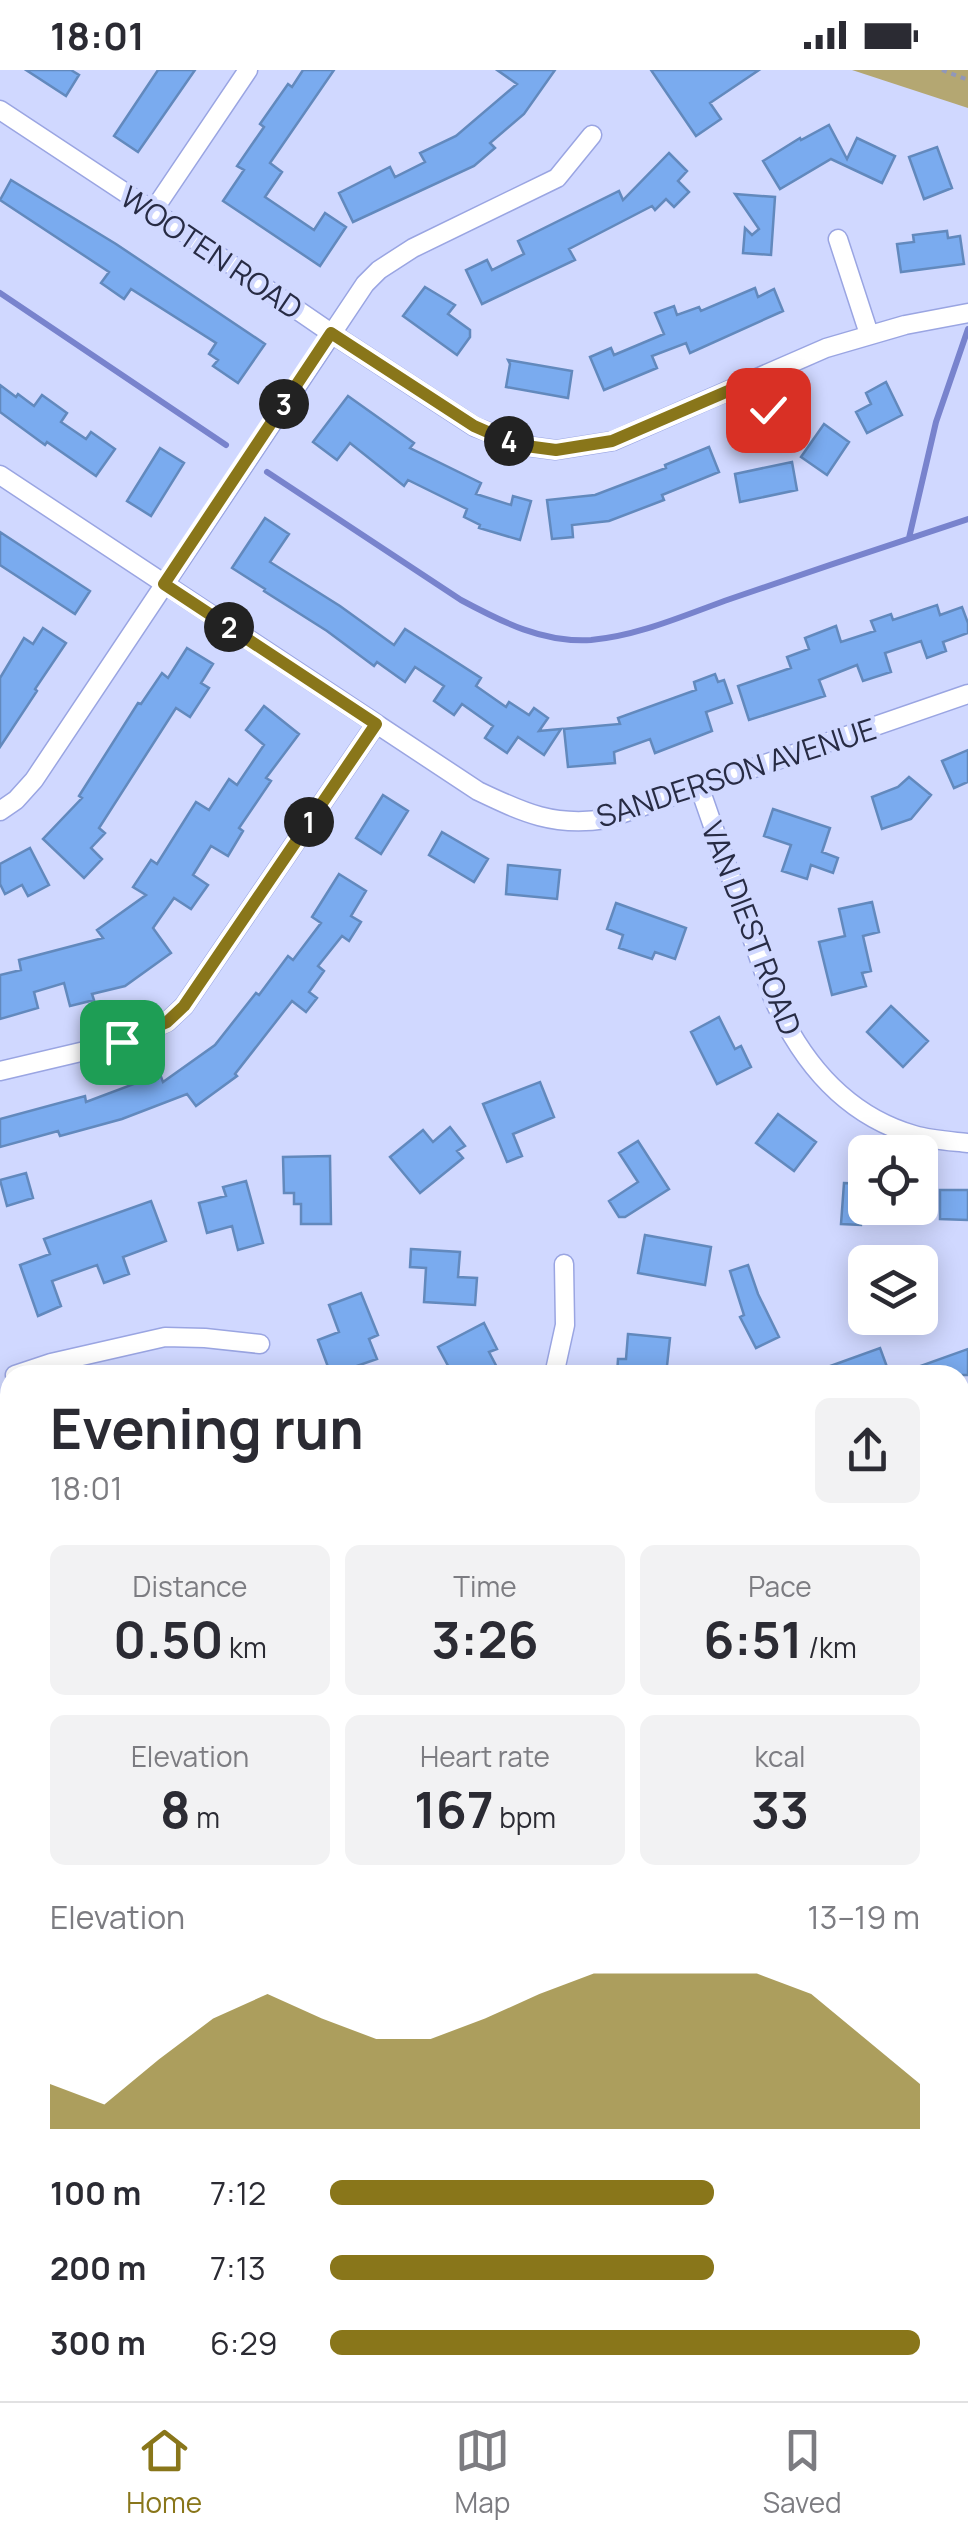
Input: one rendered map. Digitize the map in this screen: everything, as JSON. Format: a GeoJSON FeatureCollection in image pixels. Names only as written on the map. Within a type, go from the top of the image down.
{"type":"FeatureCollection","features":[{"type":"Feature","properties":{"kind":"street"},"geometry":{"type":"LineString","coordinates":[[153,211],[248,70]]}},
{"type":"Feature","properties":{"kind":"street","name":"WOOTEN ROAD"},"geometry":{"type":"LineString","coordinates":[[0,110],[474,426],[526,446],[556,450],[612,441],[826,348],[904,325],[968,313]]}},
{"type":"Feature","properties":{"kind":"street"},"geometry":{"type":"LineString","coordinates":[[0,812],[34,780],[365,284],[412,248],[557,178],[592,135]]}},
{"type":"Feature","properties":{"kind":"street"},"geometry":{"type":"LineString","coordinates":[[838,239],[870,334]]}},
{"type":"Feature","properties":{"kind":"street"},"geometry":{"type":"LineString","coordinates":[[756,379],[768,410]]}},
{"type":"Feature","properties":{"kind":"street","name":"SANDERSON AVENUE"},"geometry":{"type":"LineString","coordinates":[[0,475],[478,791],[546,819],[566,823],[606,819],[968,694]]}},
{"type":"Feature","properties":{"kind":"street"},"geometry":{"type":"LineString","coordinates":[[0,1072],[122,1042],[167,1022],[184,1006],[376,724]]}},
{"type":"Feature","properties":{"kind":"street","name":"VAN DIEST ROAD"},"geometry":{"type":"LineString","coordinates":[[699,786],[772,998],[807,1060],[832,1088],[884,1124],[914,1135],[968,1143]]}},
{"type":"Feature","properties":{"kind":"street"},"geometry":{"type":"LineString","coordinates":[[556,1365],[565,1325],[564,1264]]}},
{"type":"Feature","properties":{"kind":"street"},"geometry":{"type":"LineString","coordinates":[[45,1365],[164,1337],[260,1344]]}},
{"type":"Feature","properties":{"kind":"path"},"geometry":{"type":"LineString","coordinates":[[942,70],[968,80]]}},
{"type":"Feature","properties":{"kind":"shaded area"},"geometry":{"type":"Polygon","coordinates":[[[852,70],[968,70],[968,108],[852,70]]]}},
{"type":"Feature","properties":{"kind":"building"},"geometry":{"type":"Polygon","coordinates":[[[26,70],[71,70],[79,75],[66,96],[26,70]]]}},
{"type":"Feature","properties":{"kind":"building"},"geometry":{"type":"Polygon","coordinates":[[[158,70],[195,70],[138,152],[114,136],[158,70]]]}},
{"type":"Feature","properties":{"kind":"building"},"geometry":{"type":"Polygon","coordinates":[[[303,70],[334,70],[270,163],[282,172],[265,197],[314,230],[325,213],[346,227],[320,266],[223,201],[244,170],[237,166],[264,127],[260,124],[288,84],[292,87],[303,70]]]}},
{"type":"Feature","properties":{"kind":"building"},"geometry":{"type":"Polygon","coordinates":[[[497,70],[555,70],[524,114],[490,143],[495,148],[474,166],[353,222],[339,193],[390,167],[395,177],[425,162],[420,153],[456,136],[517,84],[497,70]]]}},
{"type":"Feature","properties":{"kind":"building"},"geometry":{"type":"Polygon","coordinates":[[[651,70],[759,70],[710,103],[721,119],[696,136],[651,70]]]}},
{"type":"Feature","properties":{"kind":"building"},"geometry":{"type":"Polygon","coordinates":[[[829,125],[847,159],[857,138],[895,156],[882,183],[831,159],[780,189],[763,161],[829,125]]]}},
{"type":"Feature","properties":{"kind":"building"},"geometry":{"type":"Polygon","coordinates":[[[937,147],[952,188],[924,199],[909,157],[937,147]]]}},
{"type":"Feature","properties":{"kind":"building"},"geometry":{"type":"Polygon","coordinates":[[[669,153],[687,171],[678,181],[689,192],[674,207],[666,199],[655,210],[652,206],[569,249],[575,260],[482,304],[466,270],[487,260],[492,270],[524,254],[518,241],[619,191],[623,200],[669,153]]]}},
{"type":"Feature","properties":{"kind":"building"},"geometry":{"type":"Polygon","coordinates":[[[11,180],[116,244],[265,344],[238,383],[213,366],[218,360],[209,354],[216,343],[131,289],[124,299],[101,283],[109,272],[0,200],[11,180]]]}},
{"type":"Feature","properties":{"kind":"building"},"geometry":{"type":"Polygon","coordinates":[[[735,194],[775,197],[771,255],[743,253],[745,228],[752,235],[759,229],[735,194]]]}},
{"type":"Feature","properties":{"kind":"building"},"geometry":{"type":"Polygon","coordinates":[[[947,231],[948,238],[960,236],[964,264],[901,272],[897,244],[914,242],[913,235],[947,231]]]}},
{"type":"Feature","properties":{"kind":"building"},"geometry":{"type":"Polygon","coordinates":[[[425,287],[455,305],[448,314],[470,330],[470,337],[457,355],[403,316],[425,287]]]}},
{"type":"Feature","properties":{"kind":"building"},"geometry":{"type":"Polygon","coordinates":[[[755,288],[758,297],[774,289],[783,311],[690,353],[686,343],[652,356],[657,368],[604,390],[590,357],[611,348],[614,355],[664,334],[655,313],[674,306],[677,315],[699,307],[701,311],[755,288]]]}},
{"type":"Feature","properties":{"kind":"building"},"geometry":{"type":"Polygon","coordinates":[[[508,360],[572,371],[568,398],[506,387],[508,360]]]}},
{"type":"Feature","properties":{"kind":"building"},"geometry":{"type":"Polygon","coordinates":[[[886,382],[902,415],[867,433],[856,412],[871,404],[866,393],[886,382]]]}},
{"type":"Feature","properties":{"kind":"building"},"geometry":{"type":"Polygon","coordinates":[[[0,385],[34,406],[42,395],[67,413],[61,422],[86,439],[91,432],[115,449],[96,476],[0,412],[0,385]]]}},
{"type":"Feature","properties":{"kind":"building"},"geometry":{"type":"Polygon","coordinates":[[[348,396],[414,443],[410,448],[481,483],[476,494],[511,505],[513,496],[531,501],[520,540],[479,528],[480,525],[464,517],[467,509],[408,480],[404,486],[350,443],[337,460],[313,442],[348,396]]]}},
{"type":"Feature","properties":{"kind":"building"},"geometry":{"type":"Polygon","coordinates":[[[824,424],[849,442],[827,475],[801,457],[824,424]]]}},
{"type":"Feature","properties":{"kind":"building"},"geometry":{"type":"Polygon","coordinates":[[[709,447],[719,472],[662,495],[664,500],[609,521],[572,525],[573,537],[552,539],[547,500],[595,495],[709,447]]]}},
{"type":"Feature","properties":{"kind":"building"},"geometry":{"type":"Polygon","coordinates":[[[160,448],[184,463],[151,516],[127,501],[160,448]]]}},
{"type":"Feature","properties":{"kind":"building"},"geometry":{"type":"Polygon","coordinates":[[[792,462],[797,490],[740,502],[735,474],[792,462]]]}},
{"type":"Feature","properties":{"kind":"building"},"geometry":{"type":"Polygon","coordinates":[[[265,518],[289,534],[270,562],[394,645],[405,629],[481,678],[476,686],[506,707],[509,702],[529,715],[534,708],[548,718],[539,731],[561,729],[544,755],[518,737],[507,753],[485,738],[493,726],[462,704],[454,715],[434,701],[444,686],[415,667],[405,682],[377,662],[374,666],[232,568],[265,518]]]}},
{"type":"Feature","properties":{"kind":"building"},"geometry":{"type":"Polygon","coordinates":[[[0,532],[90,591],[75,614],[0,565],[0,532]]]}},
{"type":"Feature","properties":{"kind":"building"},"geometry":{"type":"Polygon","coordinates":[[[937,605],[940,615],[962,607],[968,623],[968,633],[943,642],[946,651],[927,658],[921,641],[885,653],[891,672],[863,681],[857,665],[819,680],[825,696],[749,720],[738,686],[791,668],[787,657],[809,649],[805,638],[836,626],[841,642],[875,631],[871,621],[891,614],[893,620],[937,605]]]}},
{"type":"Feature","properties":{"kind":"building"},"geometry":{"type":"Polygon","coordinates":[[[43,628],[66,643],[0,747],[0,678],[24,638],[33,644],[43,628]]]}},
{"type":"Feature","properties":{"kind":"building"},"geometry":{"type":"Polygon","coordinates":[[[187,648],[213,664],[201,683],[209,688],[190,717],[176,708],[99,828],[105,833],[91,848],[102,859],[84,878],[43,839],[82,798],[79,796],[138,703],[162,673],[168,678],[187,648]]]}},
{"type":"Feature","properties":{"kind":"building"},"geometry":{"type":"Polygon","coordinates":[[[715,674],[718,682],[724,680],[732,703],[706,712],[712,731],[655,753],[650,739],[614,752],[615,763],[568,767],[564,729],[620,724],[618,718],[696,690],[694,682],[715,674]]]}},
{"type":"Feature","properties":{"kind":"building"},"geometry":{"type":"Polygon","coordinates":[[[264,706],[299,734],[266,778],[271,781],[239,828],[243,831],[228,856],[211,846],[193,875],[208,885],[191,909],[174,898],[153,928],[171,953],[125,986],[92,994],[94,1000],[70,1006],[64,983],[34,992],[38,1008],[0,1019],[0,975],[21,970],[19,960],[103,938],[97,930],[146,895],[133,887],[151,860],[157,864],[196,802],[209,810],[229,779],[237,785],[264,745],[246,730],[264,706]]]}},
{"type":"Feature","properties":{"kind":"building"},"geometry":{"type":"Polygon","coordinates":[[[968,750],[968,782],[954,788],[942,761],[968,750]]]}},
{"type":"Feature","properties":{"kind":"building"},"geometry":{"type":"Polygon","coordinates":[[[909,777],[931,795],[911,819],[882,829],[872,797],[898,787],[909,777]]]}},
{"type":"Feature","properties":{"kind":"building"},"geometry":{"type":"Polygon","coordinates":[[[383,795],[408,811],[381,854],[356,838],[383,795]]]}},
{"type":"Feature","properties":{"kind":"building"},"geometry":{"type":"Polygon","coordinates":[[[773,809],[830,828],[822,852],[838,858],[833,873],[811,865],[807,879],[782,871],[791,845],[764,836],[773,809]]]}},
{"type":"Feature","properties":{"kind":"building"},"geometry":{"type":"Polygon","coordinates":[[[442,832],[488,859],[474,882],[429,855],[442,832]]]}},
{"type":"Feature","properties":{"kind":"building"},"geometry":{"type":"Polygon","coordinates":[[[30,848],[49,885],[28,896],[22,885],[5,894],[0,884],[0,864],[30,848]]]}},
{"type":"Feature","properties":{"kind":"building"},"geometry":{"type":"Polygon","coordinates":[[[508,865],[560,870],[557,899],[506,894],[508,865]]]}},
{"type":"Feature","properties":{"kind":"building"},"geometry":{"type":"Polygon","coordinates":[[[339,874],[366,891],[351,916],[361,922],[349,941],[342,936],[318,966],[324,971],[309,992],[317,998],[306,1012],[292,1001],[237,1076],[196,1106],[187,1094],[122,1119],[0,1147],[0,1119],[85,1096],[86,1102],[160,1074],[163,1082],[215,1045],[288,956],[293,960],[321,923],[312,917],[339,874]]]}},
{"type":"Feature","properties":{"kind":"building"},"geometry":{"type":"Polygon","coordinates":[[[872,902],[879,932],[863,936],[871,971],[862,973],[866,986],[832,995],[819,942],[845,936],[839,909],[872,902]]]}},
{"type":"Feature","properties":{"kind":"building"},"geometry":{"type":"Polygon","coordinates":[[[616,903],[686,928],[675,959],[655,952],[652,959],[619,948],[623,935],[607,929],[616,903]]]}},
{"type":"Feature","properties":{"kind":"building"},"geometry":{"type":"Polygon","coordinates":[[[891,1006],[928,1041],[903,1067],[867,1032],[891,1006]]]}},
{"type":"Feature","properties":{"kind":"building"},"geometry":{"type":"Polygon","coordinates":[[[719,1017],[735,1049],[741,1046],[751,1067],[717,1084],[691,1032],[719,1017]]]}},
{"type":"Feature","properties":{"kind":"building"},"geometry":{"type":"Polygon","coordinates":[[[540,1082],[554,1117],[513,1134],[522,1156],[507,1162],[483,1104],[540,1082]]]}},
{"type":"Feature","properties":{"kind":"building"},"geometry":{"type":"Polygon","coordinates":[[[778,1114],[816,1142],[794,1171],[756,1143],[778,1114]]]}},
{"type":"Feature","properties":{"kind":"building"},"geometry":{"type":"Polygon","coordinates":[[[450,1127],[465,1146],[457,1151],[463,1158],[420,1193],[390,1157],[423,1130],[433,1142],[450,1127]]]}},
{"type":"Feature","properties":{"kind":"building"},"geometry":{"type":"Polygon","coordinates":[[[638,1141],[669,1189],[619,1217],[609,1201],[638,1182],[619,1153],[638,1141]]]}},
{"type":"Feature","properties":{"kind":"building"},"geometry":{"type":"Polygon","coordinates":[[[330,1156],[331,1224],[301,1224],[301,1204],[294,1204],[294,1193],[284,1193],[283,1157],[330,1156]]]}},
{"type":"Feature","properties":{"kind":"building"},"geometry":{"type":"Polygon","coordinates":[[[26,1173],[33,1198],[7,1206],[0,1180],[26,1173]]]}},
{"type":"Feature","properties":{"kind":"building"},"geometry":{"type":"Polygon","coordinates":[[[246,1181],[263,1243],[238,1250],[232,1226],[207,1233],[199,1203],[226,1196],[223,1187],[246,1181]]]}},
{"type":"Feature","properties":{"kind":"building"},"geometry":{"type":"Polygon","coordinates":[[[844,1183],[848,1183],[848,1224],[841,1224],[844,1183]]]}},
{"type":"Feature","properties":{"kind":"building"},"geometry":{"type":"Polygon","coordinates":[[[940,1190],[968,1190],[968,1220],[940,1219],[940,1190]]]}},
{"type":"Feature","properties":{"kind":"building"},"geometry":{"type":"Polygon","coordinates":[[[151,1201],[166,1241],[123,1257],[129,1274],[104,1283],[97,1265],[52,1281],[61,1306],[38,1316],[20,1265],[50,1254],[44,1239],[151,1201]]]}},
{"type":"Feature","properties":{"kind":"building"},"geometry":{"type":"Polygon","coordinates":[[[645,1235],[711,1247],[705,1285],[638,1273],[645,1235]]]}},
{"type":"Feature","properties":{"kind":"building"},"geometry":{"type":"Polygon","coordinates":[[[411,1249],[460,1252],[458,1277],[477,1278],[475,1305],[424,1302],[426,1268],[410,1267],[411,1249]]]}},
{"type":"Feature","properties":{"kind":"building"},"geometry":{"type":"Polygon","coordinates":[[[748,1265],[779,1337],[756,1348],[740,1317],[744,1315],[730,1271],[748,1265]]]}},
{"type":"Feature","properties":{"kind":"building"},"geometry":{"type":"Polygon","coordinates":[[[361,1293],[378,1335],[369,1339],[377,1359],[360,1365],[327,1365],[318,1340],[339,1332],[329,1305],[361,1293]]]}},
{"type":"Feature","properties":{"kind":"building"},"geometry":{"type":"Polygon","coordinates":[[[484,1323],[497,1349],[489,1352],[496,1365],[448,1365],[438,1347],[484,1323]]]}},
{"type":"Feature","properties":{"kind":"building"},"geometry":{"type":"Polygon","coordinates":[[[628,1334],[670,1338],[667,1365],[618,1365],[618,1359],[626,1359],[628,1334]]]}},
{"type":"Feature","properties":{"kind":"building"},"geometry":{"type":"Polygon","coordinates":[[[880,1348],[886,1365],[833,1365],[880,1348]]]}},
{"type":"Feature","properties":{"kind":"building"},"geometry":{"type":"Polygon","coordinates":[[[968,1349],[968,1365],[923,1365],[968,1349]]]}},
{"type":"Feature","properties":{"kind":"waterway"},"geometry":{"type":"LineString","coordinates":[[0,293],[226,445]]}},
{"type":"Feature","properties":{"kind":"waterway"},"geometry":{"type":"LineString","coordinates":[[909,538],[936,422],[968,329]]}},
{"type":"Feature","properties":{"kind":"waterway"},"geometry":{"type":"LineString","coordinates":[[267,472],[461,600],[523,629],[573,640],[609,638],[644,629],[968,519]]}},
{"type":"Feature","properties":{"kind":"route"},"geometry":{"type":"LineString","coordinates":[[122,1042],[167,1022],[184,1006],[376,724],[164,584],[331,333],[474,426],[526,446],[556,450],[612,441],[756,379],[768,410]]}}]}
